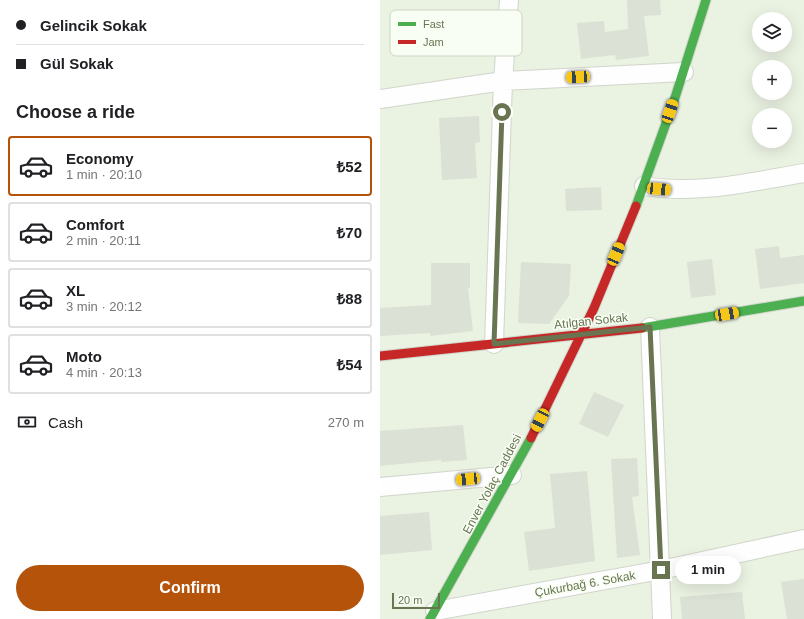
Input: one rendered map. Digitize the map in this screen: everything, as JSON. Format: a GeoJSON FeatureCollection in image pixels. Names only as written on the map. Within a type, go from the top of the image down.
{"type":"FeatureCollection","features":[{"type":"Feature","properties":{"kind":"street"},"geometry":{"type":"LineString","coordinates":[[508,10],[509,0]]}},
{"type":"Feature","properties":{"kind":"street","name":"Enver Yolaç Caddesi"},"geometry":{"type":"LineString","coordinates":[[432,615],[512,475],[548,406],[598,296],[644,186],[684,72],[706,0]]}},
{"type":"Feature","properties":{"kind":"street"},"geometry":{"type":"LineString","coordinates":[[494,344],[505,56]]}},
{"type":"Feature","properties":{"kind":"street"},"geometry":{"type":"LineString","coordinates":[[380,99],[503,81],[684,72]]}},
{"type":"Feature","properties":{"kind":"street"},"geometry":{"type":"LineString","coordinates":[[644,186],[675,190],[711,189],[804,173]]}},
{"type":"Feature","properties":{"kind":"street","name":"Atılgan Sokak"},"geometry":{"type":"LineString","coordinates":[[380,356],[650,327],[804,301]]}},
{"type":"Feature","properties":{"kind":"street"},"geometry":{"type":"LineString","coordinates":[[650,327],[662,619]]}},
{"type":"Feature","properties":{"kind":"street"},"geometry":{"type":"LineString","coordinates":[[380,487],[512,475]]}},
{"type":"Feature","properties":{"kind":"street","name":"Çukurbağ 6. Sokak"},"geometry":{"type":"LineString","coordinates":[[432,615],[661,570],[804,539]]}},
{"type":"Feature","properties":{"kind":"shaded area"},"geometry":{"type":"Polygon","coordinates":[[[380,0],[804,0],[804,619],[380,619],[380,0]]]}},
{"type":"Feature","properties":{"kind":"building"},"geometry":{"type":"Polygon","coordinates":[[[627,0],[660,0],[661,15],[644,16],[649,56],[616,60],[615,55],[581,59],[577,23],[604,21],[605,32],[628,29],[627,0]]]}},
{"type":"Feature","properties":{"kind":"building"},"geometry":{"type":"Polygon","coordinates":[[[479,116],[480,142],[475,143],[477,178],[442,180],[439,118],[479,116]]]}},
{"type":"Feature","properties":{"kind":"building"},"geometry":{"type":"Polygon","coordinates":[[[601,187],[602,210],[566,211],[565,189],[601,187]]]}},
{"type":"Feature","properties":{"kind":"building"},"geometry":{"type":"Polygon","coordinates":[[[779,246],[780,258],[804,255],[804,283],[760,289],[755,249],[779,246]]]}},
{"type":"Feature","properties":{"kind":"building"},"geometry":{"type":"Polygon","coordinates":[[[712,259],[716,295],[691,298],[687,262],[712,259]]]}},
{"type":"Feature","properties":{"kind":"building"},"geometry":{"type":"Polygon","coordinates":[[[521,262],[571,264],[569,296],[549,324],[518,323],[521,262]]]}},
{"type":"Feature","properties":{"kind":"building"},"geometry":{"type":"Polygon","coordinates":[[[431,263],[470,263],[470,288],[468,288],[473,331],[430,336],[430,333],[380,336],[380,308],[431,305],[431,263]]]}},
{"type":"Feature","properties":{"kind":"building"},"geometry":{"type":"Polygon","coordinates":[[[594,392],[624,405],[608,437],[579,424],[594,392]]]}},
{"type":"Feature","properties":{"kind":"building"},"geometry":{"type":"Polygon","coordinates":[[[463,425],[467,460],[441,462],[441,460],[380,466],[380,431],[463,425]]]}},
{"type":"Feature","properties":{"kind":"building"},"geometry":{"type":"Polygon","coordinates":[[[637,458],[639,496],[632,497],[640,555],[617,558],[611,459],[637,458]]]}},
{"type":"Feature","properties":{"kind":"building"},"geometry":{"type":"Polygon","coordinates":[[[587,471],[595,561],[529,571],[524,532],[555,528],[550,474],[587,471]]]}},
{"type":"Feature","properties":{"kind":"building"},"geometry":{"type":"Polygon","coordinates":[[[429,512],[432,550],[380,555],[380,516],[429,512]]]}},
{"type":"Feature","properties":{"kind":"building"},"geometry":{"type":"Polygon","coordinates":[[[804,579],[804,619],[787,619],[781,582],[804,579]]]}},
{"type":"Feature","properties":{"kind":"building"},"geometry":{"type":"Polygon","coordinates":[[[742,592],[745,619],[682,619],[680,597],[742,592]]]}},
{"type":"Feature","properties":{"kind":"traffic: fast"},"geometry":{"type":"LineString","coordinates":[[636,206],[673,104],[706,0]]}},
{"type":"Feature","properties":{"kind":"traffic: fast"},"geometry":{"type":"LineString","coordinates":[[642,328],[804,301]]}},
{"type":"Feature","properties":{"kind":"traffic: fast"},"geometry":{"type":"LineString","coordinates":[[430,619],[531,438]]}},
{"type":"Feature","properties":{"kind":"traffic: jam"},"geometry":{"type":"LineString","coordinates":[[531,438],[594,308],[636,206]]}},
{"type":"Feature","properties":{"kind":"traffic: jam"},"geometry":{"type":"LineString","coordinates":[[380,356],[642,328]]}},
{"type":"Feature","properties":{"kind":"route"},"geometry":{"type":"LineString","coordinates":[[502,112],[494,344],[650,327],[661,570]]}}]}
